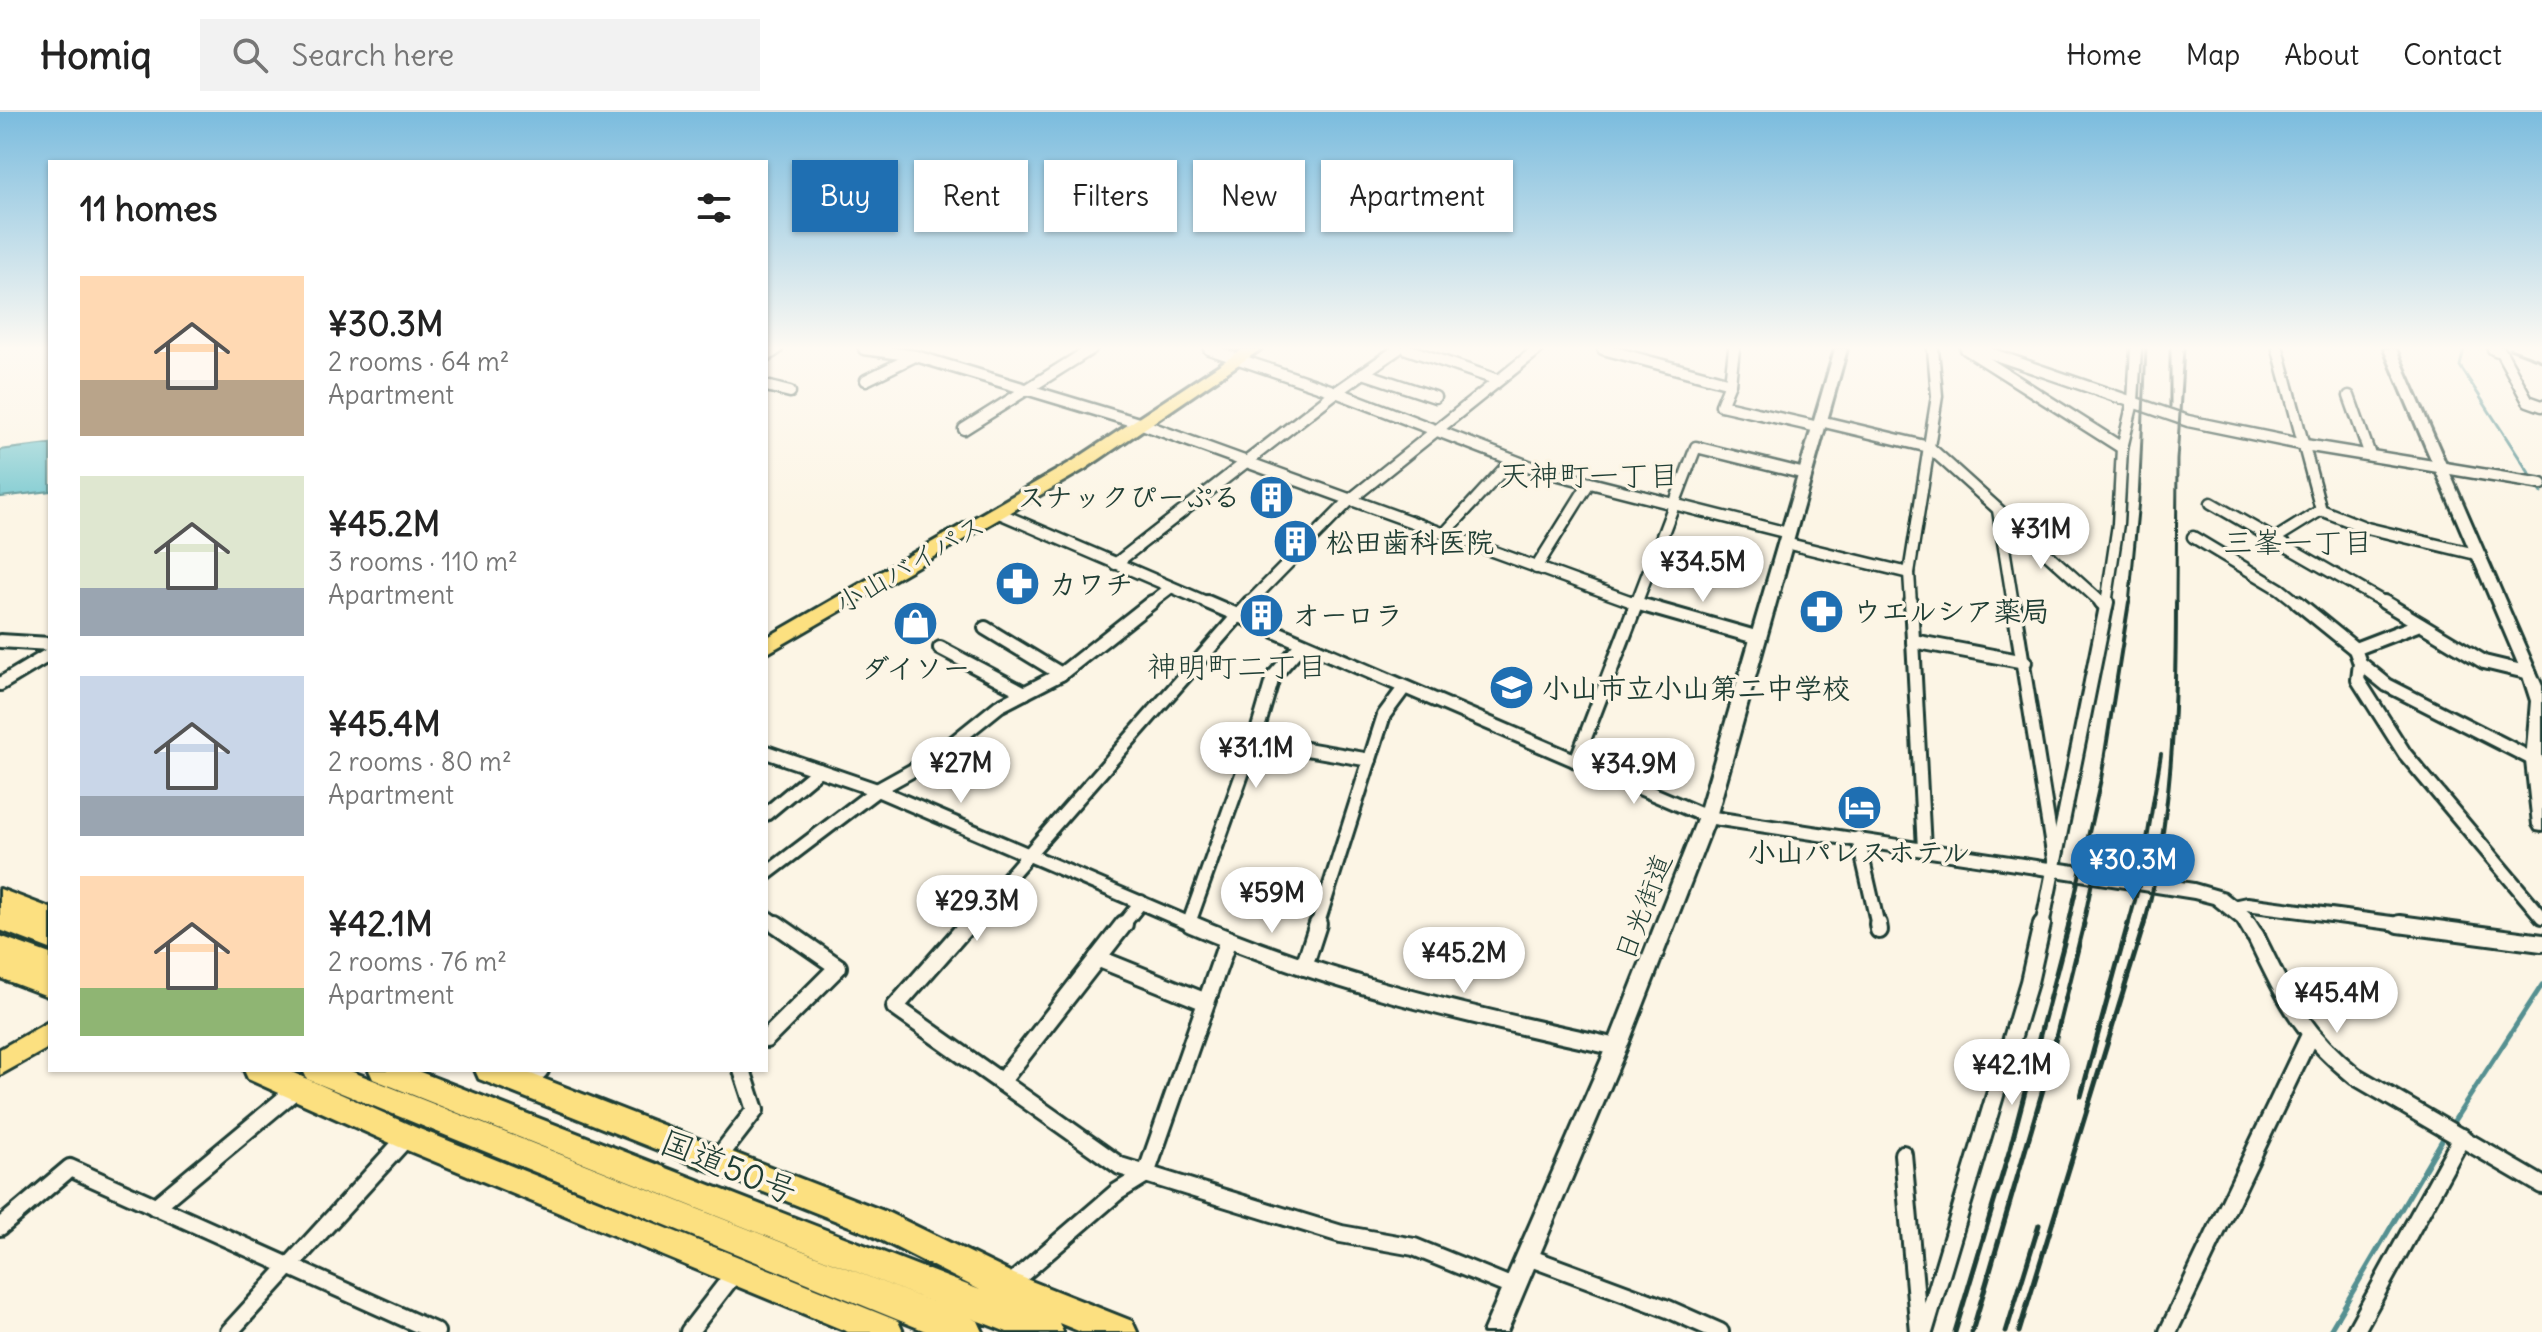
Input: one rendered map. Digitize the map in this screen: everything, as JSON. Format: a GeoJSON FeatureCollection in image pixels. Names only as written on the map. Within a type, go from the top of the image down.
{"type":"FeatureCollection","features":[{"type":"Feature","properties":{"kind":"highway","name":"小山バイパス"},"geometry":{"type":"LineString","coordinates":[[768,646],[999,513],[1169,406]]}},
{"type":"Feature","properties":{"kind":"highway"},"geometry":{"type":"LineString","coordinates":[[0,899],[48,917]]}},
{"type":"Feature","properties":{"kind":"highway"},"geometry":{"type":"LineString","coordinates":[[5,930],[48,939]]}},
{"type":"Feature","properties":{"kind":"highway"},"geometry":{"type":"LineString","coordinates":[[5,930],[48,963]]}},
{"type":"Feature","properties":{"kind":"highway"},"geometry":{"type":"LineString","coordinates":[[0,967],[48,985]]}},
{"type":"Feature","properties":{"kind":"highway"},"geometry":{"type":"LineString","coordinates":[[0,1063],[48,1034]]}},
{"type":"Feature","properties":{"kind":"highway"},"geometry":{"type":"LineString","coordinates":[[269,1072],[308,1079],[967,1332]]}},
{"type":"Feature","properties":{"kind":"highway","name":"国道50号"},"geometry":{"type":"LineString","coordinates":[[388,1072],[1047,1332]]}},
{"type":"Feature","properties":{"kind":"highway"},"geometry":{"type":"LineString","coordinates":[[502,1072],[533,1077],[718,1158],[878,1223],[1007,1287],[1121,1332]]}},
{"type":"Feature","properties":{"kind":"highway"},"geometry":{"type":"LineString","coordinates":[[308,1079],[407,1137],[887,1332]]}},
{"type":"Feature","properties":{"kind":"main road","name":"日光街道"},"geometry":{"type":"LineString","coordinates":[[1495,1332],[1617,1047],[1707,817],[1824,406]]}},
{"type":"Feature","properties":{"kind":"main road"},"geometry":{"type":"LineString","coordinates":[[2415,406],[2530,673],[2539,701],[2538,762],[2542,825]]}},
{"type":"Feature","properties":{"kind":"main road"},"geometry":{"type":"LineString","coordinates":[[2055,870],[2194,891],[2219,898],[2233,907],[2255,935]]}},
{"type":"Feature","properties":{"kind":"street"},"geometry":{"type":"LineString","coordinates":[[964,429],[1000,406]]}},
{"type":"Feature","properties":{"kind":"street"},"geometry":{"type":"LineString","coordinates":[[1085,406],[1637,604],[1759,638]]}},
{"type":"Feature","properties":{"kind":"street"},"geometry":{"type":"LineString","coordinates":[[1115,564],[1318,406]]}},
{"type":"Feature","properties":{"kind":"street"},"geometry":{"type":"LineString","coordinates":[[1371,406],[1512,460],[1909,573]]}},
{"type":"Feature","properties":{"kind":"street"},"geometry":{"type":"LineString","coordinates":[[1466,406],[1351,499],[1236,617],[895,1007],[1120,1166],[1341,1234],[1414,1247],[1515,1288]]}},
{"type":"Feature","properties":{"kind":"street"},"geometry":{"type":"LineString","coordinates":[[1726,406],[1929,447],[2106,607]]}},
{"type":"Feature","properties":{"kind":"street"},"geometry":{"type":"LineString","coordinates":[[1924,849],[1909,573],[1935,406]]}},
{"type":"Feature","properties":{"kind":"street"},"geometry":{"type":"LineString","coordinates":[[2056,406],[2122,448]]}},
{"type":"Feature","properties":{"kind":"street"},"geometry":{"type":"LineString","coordinates":[[1921,1332],[2029,982],[2055,870],[2073,763],[2106,607],[2118,524],[2122,448],[2132,406]]}},
{"type":"Feature","properties":{"kind":"street"},"geometry":{"type":"LineString","coordinates":[[2144,406],[2188,421],[2305,445],[2542,484]]}},
{"type":"Feature","properties":{"kind":"street"},"geometry":{"type":"LineString","coordinates":[[2294,406],[2321,510]]}},
{"type":"Feature","properties":{"kind":"street"},"geometry":{"type":"LineString","coordinates":[[2353,406],[2370,455]]}},
{"type":"Feature","properties":{"kind":"street"},"geometry":{"type":"LineString","coordinates":[[1576,761],[1696,447],[1805,474]]}},
{"type":"Feature","properties":{"kind":"street"},"geometry":{"type":"LineString","coordinates":[[1444,534],[1512,460]]}},
{"type":"Feature","properties":{"kind":"street"},"geometry":{"type":"LineString","coordinates":[[1536,568],[1589,483]]}},
{"type":"Feature","properties":{"kind":"street"},"geometry":{"type":"LineString","coordinates":[[2211,503],[2276,538],[2484,662],[2530,673]]}},
{"type":"Feature","properties":{"kind":"street"},"geometry":{"type":"LineString","coordinates":[[1998,510],[2025,662],[2055,870]]}},
{"type":"Feature","properties":{"kind":"street"},"geometry":{"type":"LineString","coordinates":[[2276,538],[2321,510]]}},
{"type":"Feature","properties":{"kind":"street"},"geometry":{"type":"LineString","coordinates":[[2321,510],[2367,528],[2480,555]]}},
{"type":"Feature","properties":{"kind":"street"},"geometry":{"type":"LineString","coordinates":[[999,513],[1707,817],[2055,870]]}},
{"type":"Feature","properties":{"kind":"street"},"geometry":{"type":"LineString","coordinates":[[2193,537],[2280,589],[2355,649],[2360,663],[2358,680],[2405,754],[2542,917]]}},
{"type":"Feature","properties":{"kind":"street"},"geometry":{"type":"LineString","coordinates":[[768,872],[877,790],[933,759],[999,706],[1061,674],[1170,588]]}},
{"type":"Feature","properties":{"kind":"street"},"geometry":{"type":"LineString","coordinates":[[2355,649],[2420,624]]}},
{"type":"Feature","properties":{"kind":"street"},"geometry":{"type":"LineString","coordinates":[[985,628],[1061,674]]}},
{"type":"Feature","properties":{"kind":"street"},"geometry":{"type":"LineString","coordinates":[[0,641],[48,644]]}},
{"type":"Feature","properties":{"kind":"street"},"geometry":{"type":"LineString","coordinates":[[1913,641],[2025,662]]}},
{"type":"Feature","properties":{"kind":"street"},"geometry":{"type":"LineString","coordinates":[[1189,923],[1273,677],[1301,645]]}},
{"type":"Feature","properties":{"kind":"street"},"geometry":{"type":"LineString","coordinates":[[940,648],[1025,693]]}},
{"type":"Feature","properties":{"kind":"street"},"geometry":{"type":"LineString","coordinates":[[0,684],[48,655]]}},
{"type":"Feature","properties":{"kind":"street"},"geometry":{"type":"LineString","coordinates":[[2360,663],[2387,685],[2538,762]]}},
{"type":"Feature","properties":{"kind":"street"},"geometry":{"type":"LineString","coordinates":[[1304,967],[1384,715],[1404,688]]}},
{"type":"Feature","properties":{"kind":"street"},"geometry":{"type":"LineString","coordinates":[[1254,740],[1370,760]]}},
{"type":"Feature","properties":{"kind":"street"},"geometry":{"type":"LineString","coordinates":[[768,753],[877,790],[1228,940],[1304,967],[1446,1010],[1617,1047]]}},
{"type":"Feature","properties":{"kind":"street"},"geometry":{"type":"LineString","coordinates":[[768,812],[819,770]]}},
{"type":"Feature","properties":{"kind":"street"},"geometry":{"type":"LineString","coordinates":[[1858,838],[1879,930]]}},
{"type":"Feature","properties":{"kind":"street"},"geometry":{"type":"LineString","coordinates":[[1001,1082],[1141,902]]}},
{"type":"Feature","properties":{"kind":"street"},"geometry":{"type":"LineString","coordinates":[[2233,907],[2247,904],[2542,943]]}},
{"type":"Feature","properties":{"kind":"street"},"geometry":{"type":"LineString","coordinates":[[768,918],[838,967],[768,1037]]}},
{"type":"Feature","properties":{"kind":"street"},"geometry":{"type":"LineString","coordinates":[[2255,935],[2310,1035],[2355,1076],[2542,1185]]}},
{"type":"Feature","properties":{"kind":"street"},"geometry":{"type":"LineString","coordinates":[[1007,1287],[1117,1192],[1146,1174],[1228,940]]}},
{"type":"Feature","properties":{"kind":"street"},"geometry":{"type":"LineString","coordinates":[[1097,958],[1206,1002]]}},
{"type":"Feature","properties":{"kind":"street"},"geometry":{"type":"LineString","coordinates":[[2168,1332],[2310,1035]]}},
{"type":"Feature","properties":{"kind":"street"},"geometry":{"type":"LineString","coordinates":[[718,1158],[755,1110],[743,1072]]}},
{"type":"Feature","properties":{"kind":"street"},"geometry":{"type":"LineString","coordinates":[[155,1207],[308,1079]]}},
{"type":"Feature","properties":{"kind":"street"},"geometry":{"type":"LineString","coordinates":[[2355,1332],[2379,1293],[2459,1136]]}},
{"type":"Feature","properties":{"kind":"street"},"geometry":{"type":"LineString","coordinates":[[229,1332],[407,1137]]}},
{"type":"Feature","properties":{"kind":"street"},"geometry":{"type":"LineString","coordinates":[[1903,1154],[1921,1332]]}},
{"type":"Feature","properties":{"kind":"street"},"geometry":{"type":"LineString","coordinates":[[0,1227],[70,1168],[436,1332]]}},
{"type":"Feature","properties":{"kind":"street"},"geometry":{"type":"LineString","coordinates":[[1528,1257],[1718,1331]]}},
{"type":"Feature","properties":{"kind":"street"},"geometry":{"type":"LineString","coordinates":[[689,1332],[736,1271]]}},
{"type":"Feature","properties":{"kind":"water"},"geometry":{"type":"Polygon","coordinates":[[[48,444],[48,491],[0,497],[0,450],[48,444]]]}},
{"type":"Feature","properties":{"kind":"waterway"},"geometry":{"type":"LineString","coordinates":[[2486,406],[2542,493]]}},
{"type":"Feature","properties":{"kind":"waterway"},"geometry":{"type":"LineString","coordinates":[[2450,1127],[2542,985]]}},
{"type":"Feature","properties":{"kind":"waterway"},"geometry":{"type":"LineString","coordinates":[[2329,1332],[2445,1135]]}},
{"type":"Feature","properties":{"kind":"railway"},"geometry":{"type":"LineString","coordinates":[[2129,604],[2139,500],[2143,406]]}},
{"type":"Feature","properties":{"kind":"railway"},"geometry":{"type":"LineString","coordinates":[[2176,604],[2180,406]]}},
{"type":"Feature","properties":{"kind":"railway"},"geometry":{"type":"LineString","coordinates":[[2068,926],[2101,779],[2129,602]]}},
{"type":"Feature","properties":{"kind":"railway"},"geometry":{"type":"LineString","coordinates":[[2144,926],[2161,846],[2170,766],[2176,602]]}},
{"type":"Feature","properties":{"kind":"railway"},"geometry":{"type":"LineString","coordinates":[[2128,926],[2140,882],[2161,754]]}},
{"type":"Feature","properties":{"kind":"railway"},"geometry":{"type":"LineString","coordinates":[[2083,926],[2101,837]]}},
{"type":"Feature","properties":{"kind":"railway"},"geometry":{"type":"LineString","coordinates":[[1955,1332],[2010,1149],[2069,924]]}},
{"type":"Feature","properties":{"kind":"railway"},"geometry":{"type":"LineString","coordinates":[[1972,1332],[2044,1086],[2084,924]]}},
{"type":"Feature","properties":{"kind":"railway"},"geometry":{"type":"LineString","coordinates":[[2081,1096],[2128,924]]}},
{"type":"Feature","properties":{"kind":"railway"},"geometry":{"type":"LineString","coordinates":[[2019,1332],[2144,924]]}},
{"type":"Feature","properties":{"kind":"railway"},"geometry":{"type":"LineString","coordinates":[[2006,1332],[2039,1225]]}},
{"type":"Feature","properties":{"kind":"place","name":"スナックぴーぷる"},"geometry":{"type":"Point","coordinates":[1272,497]}},
{"type":"Feature","properties":{"kind":"place","name":"松田歯科医院"},"geometry":{"type":"Point","coordinates":[1295,542]}},
{"type":"Feature","properties":{"kind":"place","name":"カワチ"},"geometry":{"type":"Point","coordinates":[1018,584]}},
{"type":"Feature","properties":{"kind":"place","name":"ウエルシア薬局"},"geometry":{"type":"Point","coordinates":[1822,611]}},
{"type":"Feature","properties":{"kind":"place","name":"オーロラ"},"geometry":{"type":"Point","coordinates":[1261,615]}},
{"type":"Feature","properties":{"kind":"place","name":"ダイソー"},"geometry":{"type":"Point","coordinates":[916,623]}},
{"type":"Feature","properties":{"kind":"place","name":"小山市立小山第二中学校"},"geometry":{"type":"Point","coordinates":[1511,688]}},
{"type":"Feature","properties":{"kind":"place","name":"小山パレスホテル"},"geometry":{"type":"Point","coordinates":[1859,808]}},
{"type":"Feature","properties":{"kind":"district","name":"天神町一丁目"},"geometry":{"type":"Point","coordinates":[1589,475]}},
{"type":"Feature","properties":{"kind":"district","name":"三峯一丁目"},"geometry":{"type":"Point","coordinates":[2298,542]}},
{"type":"Feature","properties":{"kind":"district","name":"神明町二丁目"},"geometry":{"type":"Point","coordinates":[1237,666]}}]}
